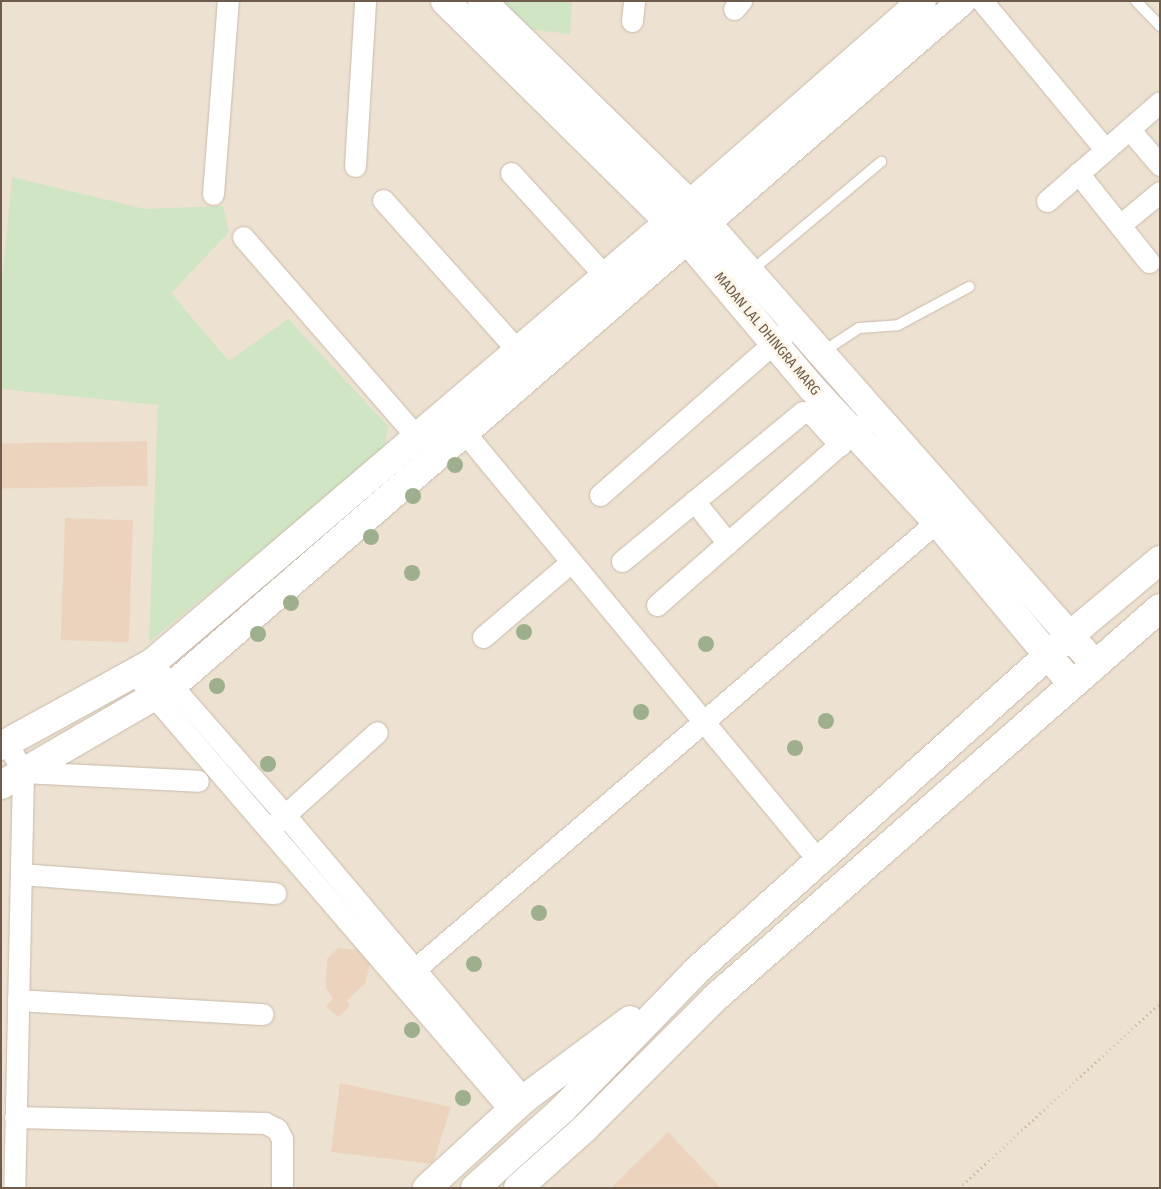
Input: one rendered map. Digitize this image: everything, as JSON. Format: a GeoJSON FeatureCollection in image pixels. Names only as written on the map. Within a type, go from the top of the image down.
{"type":"FeatureCollection","features":[{"type":"Feature","properties":{"kind":"street"},"geometry":{"type":"LineString","coordinates":[[213,194],[228,1]]}},
{"type":"Feature","properties":{"kind":"street"},"geometry":{"type":"LineString","coordinates":[[355,166],[365,1]]}},
{"type":"Feature","properties":{"kind":"street","name":"MADAN LAL DHINGRA MARG"},"geometry":{"type":"LineString","coordinates":[[445,1],[670,221],[698,232],[750,272],[785,333],[820,353],[856,431]]}},
{"type":"Feature","properties":{"kind":"street","name":"MADAN LAL DHINGRA MARG"},"geometry":{"type":"LineString","coordinates":[[482,1],[690,204],[698,232],[785,333],[856,431],[946,514],[1094,663]]}},
{"type":"Feature","properties":{"kind":"street"},"geometry":{"type":"LineString","coordinates":[[14,1188],[8,1138],[15,1117],[10,907],[20,874],[12,778],[4,745],[143,668],[417,438],[604,275],[690,204],[922,1]]}},
{"type":"Feature","properties":{"kind":"street"},"geometry":{"type":"LineString","coordinates":[[12,778],[163,691],[698,232],[962,1]]}},
{"type":"Feature","properties":{"kind":"street"},"geometry":{"type":"LineString","coordinates":[[982,1],[1105,149]]}},
{"type":"Feature","properties":{"kind":"street"},"geometry":{"type":"LineString","coordinates":[[537,93],[553,71]]}},
{"type":"Feature","properties":{"kind":"street"},"geometry":{"type":"LineString","coordinates":[[1047,201],[1160,102]]}},
{"type":"Feature","properties":{"kind":"street"},"geometry":{"type":"LineString","coordinates":[[1129,129],[1160,165]]}},
{"type":"Feature","properties":{"kind":"street"},"geometry":{"type":"LineString","coordinates":[[511,173],[604,275]]}},
{"type":"Feature","properties":{"kind":"street"},"geometry":{"type":"LineString","coordinates":[[1078,173],[1149,262]]}},
{"type":"Feature","properties":{"kind":"street"},"geometry":{"type":"LineString","coordinates":[[1120,225],[1160,192]]}},
{"type":"Feature","properties":{"kind":"street"},"geometry":{"type":"LineString","coordinates":[[383,200],[517,350]]}},
{"type":"Feature","properties":{"kind":"street"},"geometry":{"type":"LineString","coordinates":[[243,237],[417,438]]}},
{"type":"Feature","properties":{"kind":"street"},"geometry":{"type":"LineString","coordinates":[[600,495],[785,333]]}},
{"type":"Feature","properties":{"kind":"street"},"geometry":{"type":"LineString","coordinates":[[622,562],[803,412],[856,431],[657,605]]}},
{"type":"Feature","properties":{"kind":"street"},"geometry":{"type":"LineString","coordinates":[[465,433],[818,861]]}},
{"type":"Feature","properties":{"kind":"street"},"geometry":{"type":"LineString","coordinates":[[694,502],[728,543]]}},
{"type":"Feature","properties":{"kind":"street"},"geometry":{"type":"LineString","coordinates":[[406,975],[946,514]]}},
{"type":"Feature","properties":{"kind":"street","name":"MADAN LAL DHINGRA MARG"},"geometry":{"type":"LineString","coordinates":[[946,514],[1048,656],[1071,683]]}},
{"type":"Feature","properties":{"kind":"street"},"geometry":{"type":"LineString","coordinates":[[475,1188],[562,1110],[696,971],[1068,637],[1160,560]]}},
{"type":"Feature","properties":{"kind":"street"},"geometry":{"type":"LineString","coordinates":[[483,637],[571,562]]}},
{"type":"Feature","properties":{"kind":"street"},"geometry":{"type":"LineString","coordinates":[[518,1188],[584,1129],[716,997],[1071,683],[1160,608]]}},
{"type":"Feature","properties":{"kind":"street"},"geometry":{"type":"LineString","coordinates":[[143,668],[163,691],[269,829],[406,975],[517,1105]]}},
{"type":"Feature","properties":{"kind":"street"},"geometry":{"type":"LineString","coordinates":[[163,691],[285,814],[406,975]]}},
{"type":"Feature","properties":{"kind":"street"},"geometry":{"type":"LineString","coordinates":[[269,829],[377,732]]}},
{"type":"Feature","properties":{"kind":"street"},"geometry":{"type":"LineString","coordinates":[[12,778],[198,780]]}},
{"type":"Feature","properties":{"kind":"street"},"geometry":{"type":"LineString","coordinates":[[20,874],[275,893]]}},
{"type":"Feature","properties":{"kind":"street"},"geometry":{"type":"LineString","coordinates":[[427,1188],[517,1105],[696,971]]}},
{"type":"Feature","properties":{"kind":"street"},"geometry":{"type":"LineString","coordinates":[[12,1012],[263,1014]]}},
{"type":"Feature","properties":{"kind":"street"},"geometry":{"type":"LineString","coordinates":[[15,1117],[265,1123],[277,1129],[282,1139],[282,1188]]}},
{"type":"Feature","properties":{"kind":"lane"},"geometry":{"type":"LineString","coordinates":[[1136,1],[1160,26]]}},
{"type":"Feature","properties":{"kind":"lane"},"geometry":{"type":"LineString","coordinates":[[750,272],[880,162]]}},
{"type":"Feature","properties":{"kind":"lane"},"geometry":{"type":"LineString","coordinates":[[820,353],[859,328],[898,325],[969,287]]}},
{"type":"Feature","properties":{"kind":"path"},"geometry":{"type":"LineString","coordinates":[[959,1188],[1160,1003]]}},
{"type":"Feature","properties":{"kind":"shaded area"},"geometry":{"type":"Polygon","coordinates":[[[1,1],[1160,1],[1160,1188],[1,1188],[1,1]]]}},
{"type":"Feature","properties":{"kind":"green space"},"geometry":{"type":"Polygon","coordinates":[[[498,1],[572,1],[570,34],[526,29],[498,1]]]}},
{"type":"Feature","properties":{"kind":"green space"},"geometry":{"type":"Polygon","coordinates":[[[12,177],[145,209],[223,206],[229,232],[171,293],[229,361],[288,319],[388,426],[384,450],[149,642],[158,405],[1,389],[1,292],[12,177]]]}},
{"type":"Feature","properties":{"kind":"building"},"geometry":{"type":"Polygon","coordinates":[[[147,441],[148,486],[2,489],[1,444],[147,441]]]}},
{"type":"Feature","properties":{"kind":"building"},"geometry":{"type":"Polygon","coordinates":[[[65,518],[133,520],[129,642],[61,640],[65,518]]]}},
{"type":"Feature","properties":{"kind":"building"},"geometry":{"type":"Polygon","coordinates":[[[338,948],[358,950],[370,964],[365,984],[347,1000],[350,1006],[338,1017],[326,1006],[333,999],[326,988],[327,959],[338,948]]]}},
{"type":"Feature","properties":{"kind":"building"},"geometry":{"type":"Polygon","coordinates":[[[340,1083],[451,1107],[433,1164],[331,1152],[340,1083]]]}},
{"type":"Feature","properties":{"kind":"building"},"geometry":{"type":"Polygon","coordinates":[[[668,1132],[721,1188],[611,1188],[668,1132]]]}}]}
